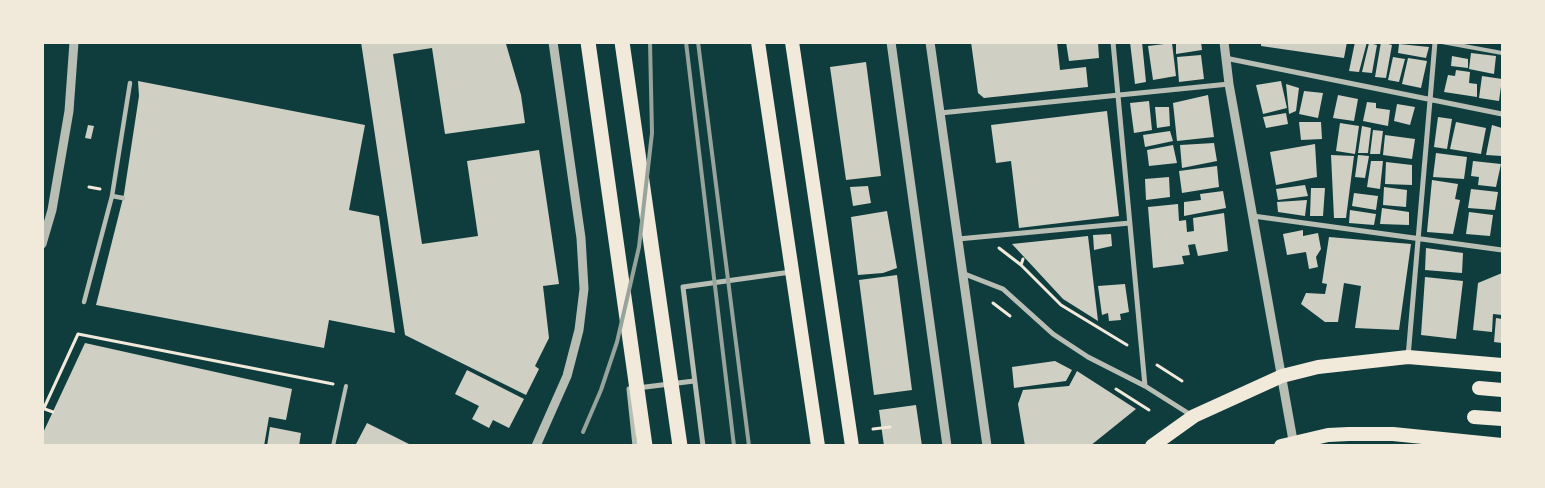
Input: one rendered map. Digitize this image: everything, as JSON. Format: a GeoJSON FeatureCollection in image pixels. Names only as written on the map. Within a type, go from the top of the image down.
{"type":"FeatureCollection","features":[{"type":"Feature","properties":{"kind":"highway"},"geometry":{"type":"LineString","coordinates":[[588,42],[645,446]]}},
{"type":"Feature","properties":{"kind":"highway"},"geometry":{"type":"LineString","coordinates":[[622,42],[680,446]]}},
{"type":"Feature","properties":{"kind":"highway"},"geometry":{"type":"LineString","coordinates":[[758,42],[818,446]]}},
{"type":"Feature","properties":{"kind":"highway"},"geometry":{"type":"LineString","coordinates":[[792,42],[852,446]]}},
{"type":"Feature","properties":{"kind":"highway"},"geometry":{"type":"LineString","coordinates":[[1152,446],[1194,416],[1282,376],[1318,368],[1408,357],[1502,365]]}},
{"type":"Feature","properties":{"kind":"highway"},"geometry":{"type":"LineString","coordinates":[[1478,388],[1502,390]]}},
{"type":"Feature","properties":{"kind":"highway"},"geometry":{"type":"LineString","coordinates":[[1474,417],[1502,419]]}},
{"type":"Feature","properties":{"kind":"highway"},"geometry":{"type":"LineString","coordinates":[[1289,444],[1328,434],[1393,434],[1502,445]]}},
{"type":"Feature","properties":{"kind":"street"},"geometry":{"type":"LineString","coordinates":[[42,244],[52,210],[69,111],[74,42]]}},
{"type":"Feature","properties":{"kind":"street"},"geometry":{"type":"LineString","coordinates":[[536,446],[567,376],[579,330],[584,289],[581,238],[553,42]]}},
{"type":"Feature","properties":{"kind":"street"},"geometry":{"type":"LineString","coordinates":[[891,42],[947,446]]}},
{"type":"Feature","properties":{"kind":"street"},"geometry":{"type":"LineString","coordinates":[[930,42],[987,446]]}},
{"type":"Feature","properties":{"kind":"street"},"geometry":{"type":"LineString","coordinates":[[1113,42],[1145,386]]}},
{"type":"Feature","properties":{"kind":"street"},"geometry":{"type":"LineString","coordinates":[[1224,42],[1229,84],[1282,376],[1289,444]]}},
{"type":"Feature","properties":{"kind":"street"},"geometry":{"type":"LineString","coordinates":[[1408,357],[1435,42]]}},
{"type":"Feature","properties":{"kind":"street"},"geometry":{"type":"LineString","coordinates":[[1225,58],[1502,114]]}},
{"type":"Feature","properties":{"kind":"street"},"geometry":{"type":"LineString","coordinates":[[84,302],[112,196],[130,83]]}},
{"type":"Feature","properties":{"kind":"street"},"geometry":{"type":"LineString","coordinates":[[940,113],[1229,84]]}},
{"type":"Feature","properties":{"kind":"street"},"geometry":{"type":"LineString","coordinates":[[112,196],[123,198]]}},
{"type":"Feature","properties":{"kind":"street"},"geometry":{"type":"LineString","coordinates":[[1253,216],[1502,250]]}},
{"type":"Feature","properties":{"kind":"street"},"geometry":{"type":"LineString","coordinates":[[958,239],[1130,223]]}},
{"type":"Feature","properties":{"kind":"street"},"geometry":{"type":"LineString","coordinates":[[703,446],[683,287],[791,272]]}},
{"type":"Feature","properties":{"kind":"street"},"geometry":{"type":"LineString","coordinates":[[962,272],[1003,289],[1052,334],[1088,357],[1145,386],[1194,416]]}},
{"type":"Feature","properties":{"kind":"street"},"geometry":{"type":"LineString","coordinates":[[635,446],[630,389],[694,381]]}},
{"type":"Feature","properties":{"kind":"lane"},"geometry":{"type":"LineString","coordinates":[[1442,42],[1502,53]]}},
{"type":"Feature","properties":{"kind":"lane"},"geometry":{"type":"LineString","coordinates":[[333,446],[346,386]]}},
{"type":"Feature","properties":{"kind":"path"},"geometry":{"type":"LineString","coordinates":[[1023,258],[1021,264],[1061,305],[1142,354],[1182,381]]}},
{"type":"Feature","properties":{"kind":"path"},"geometry":{"type":"LineString","coordinates":[[53,412],[43,408],[78,334],[346,386]]}},
{"type":"Feature","properties":{"kind":"path"},"geometry":{"type":"LineString","coordinates":[[873,429],[890,427]]}},
{"type":"Feature","properties":{"kind":"building"},"geometry":{"type":"Polygon","coordinates":[[[361,42],[506,44],[521,95],[525,123],[445,134],[432,48],[393,54],[422,244],[478,236],[467,161],[539,150],[559,284],[543,286],[549,338],[535,366],[539,369],[526,395],[405,335],[361,42]]]}},
{"type":"Feature","properties":{"kind":"building"},"geometry":{"type":"Polygon","coordinates":[[[971,42],[1057,42],[1060,70],[1086,67],[1088,87],[984,98],[978,93],[971,42]]]}},
{"type":"Feature","properties":{"kind":"building"},"geometry":{"type":"Polygon","coordinates":[[[1066,42],[1098,42],[1099,58],[1069,61],[1066,42]]]}},
{"type":"Feature","properties":{"kind":"building"},"geometry":{"type":"Polygon","coordinates":[[[1130,42],[1142,42],[1146,82],[1135,84],[1130,42]]]}},
{"type":"Feature","properties":{"kind":"building"},"geometry":{"type":"Polygon","coordinates":[[[1176,42],[1201,42],[1202,50],[1176,54],[1176,42]]]}},
{"type":"Feature","properties":{"kind":"building"},"geometry":{"type":"Polygon","coordinates":[[[1261,42],[1347,42],[1344,58],[1261,46],[1261,42]]]}},
{"type":"Feature","properties":{"kind":"building"},"geometry":{"type":"Polygon","coordinates":[[[1355,42],[1367,42],[1359,72],[1349,71],[1355,42]]]}},
{"type":"Feature","properties":{"kind":"building"},"geometry":{"type":"Polygon","coordinates":[[[1381,42],[1392,45],[1386,78],[1375,77],[1381,42]]]}},
{"type":"Feature","properties":{"kind":"building"},"geometry":{"type":"Polygon","coordinates":[[[1172,43],[1176,76],[1153,80],[1148,46],[1172,43]]]}},
{"type":"Feature","properties":{"kind":"building"},"geometry":{"type":"Polygon","coordinates":[[[1369,43],[1377,45],[1372,73],[1362,72],[1369,43]]]}},
{"type":"Feature","properties":{"kind":"building"},"geometry":{"type":"Polygon","coordinates":[[[1399,44],[1429,47],[1426,58],[1398,53],[1399,44]]]}},
{"type":"Feature","properties":{"kind":"building"},"geometry":{"type":"Polygon","coordinates":[[[1471,53],[1496,56],[1494,74],[1469,69],[1471,53]]]}},
{"type":"Feature","properties":{"kind":"building"},"geometry":{"type":"Polygon","coordinates":[[[1201,55],[1204,79],[1179,82],[1177,57],[1201,55]]]}},
{"type":"Feature","properties":{"kind":"building"},"geometry":{"type":"Polygon","coordinates":[[[1452,56],[1468,59],[1468,68],[1451,66],[1452,56]]]}},
{"type":"Feature","properties":{"kind":"building"},"geometry":{"type":"Polygon","coordinates":[[[1393,57],[1405,59],[1399,82],[1388,80],[1393,57]]]}},
{"type":"Feature","properties":{"kind":"building"},"geometry":{"type":"Polygon","coordinates":[[[1408,58],[1427,61],[1421,88],[1402,84],[1408,58]]]}},
{"type":"Feature","properties":{"kind":"building"},"geometry":{"type":"Polygon","coordinates":[[[866,62],[881,176],[846,180],[830,67],[866,62]]]}},
{"type":"Feature","properties":{"kind":"building"},"geometry":{"type":"Polygon","coordinates":[[[1456,70],[1470,72],[1469,83],[1477,84],[1477,97],[1444,92],[1448,75],[1455,76],[1456,70]]]}},
{"type":"Feature","properties":{"kind":"building"},"geometry":{"type":"Polygon","coordinates":[[[1482,76],[1502,79],[1499,101],[1479,98],[1482,76]]]}},
{"type":"Feature","properties":{"kind":"building"},"geometry":{"type":"Polygon","coordinates":[[[138,81],[365,125],[349,210],[379,216],[395,333],[329,320],[324,348],[96,305],[124,194],[139,96],[138,81]]]}},
{"type":"Feature","properties":{"kind":"building"},"geometry":{"type":"Polygon","coordinates":[[[1281,81],[1287,108],[1263,114],[1256,85],[1281,81]]]}},
{"type":"Feature","properties":{"kind":"building"},"geometry":{"type":"Polygon","coordinates":[[[1286,84],[1299,88],[1296,111],[1289,114],[1286,84]]]}},
{"type":"Feature","properties":{"kind":"building"},"geometry":{"type":"Polygon","coordinates":[[[1304,91],[1323,93],[1318,118],[1299,114],[1304,91]]]}},
{"type":"Feature","properties":{"kind":"building"},"geometry":{"type":"Polygon","coordinates":[[[1208,95],[1214,137],[1177,141],[1173,103],[1208,95]]]}},
{"type":"Feature","properties":{"kind":"building"},"geometry":{"type":"Polygon","coordinates":[[[1338,95],[1358,99],[1354,121],[1333,118],[1338,95]]]}},
{"type":"Feature","properties":{"kind":"building"},"geometry":{"type":"Polygon","coordinates":[[[1149,101],[1152,130],[1134,133],[1130,103],[1149,101]]]}},
{"type":"Feature","properties":{"kind":"building"},"geometry":{"type":"Polygon","coordinates":[[[1367,102],[1376,103],[1376,108],[1390,110],[1388,126],[1363,121],[1367,102]]]}},
{"type":"Feature","properties":{"kind":"building"},"geometry":{"type":"Polygon","coordinates":[[[1397,104],[1415,107],[1410,125],[1394,121],[1397,104]]]}},
{"type":"Feature","properties":{"kind":"building"},"geometry":{"type":"Polygon","coordinates":[[[1155,107],[1169,107],[1170,126],[1157,128],[1155,107]]]}},
{"type":"Feature","properties":{"kind":"building"},"geometry":{"type":"Polygon","coordinates":[[[1107,111],[1119,216],[1019,228],[1011,161],[996,163],[991,125],[1107,111]]]}},
{"type":"Feature","properties":{"kind":"building"},"geometry":{"type":"Polygon","coordinates":[[[1286,113],[1288,124],[1266,128],[1263,117],[1286,113]]]}},
{"type":"Feature","properties":{"kind":"building"},"geometry":{"type":"Polygon","coordinates":[[[1438,117],[1452,119],[1447,149],[1434,147],[1438,117]]]}},
{"type":"Feature","properties":{"kind":"building"},"geometry":{"type":"Polygon","coordinates":[[[1299,122],[1321,122],[1322,139],[1301,140],[1299,122]]]}},
{"type":"Feature","properties":{"kind":"building"},"geometry":{"type":"Polygon","coordinates":[[[1456,122],[1486,128],[1481,154],[1450,149],[1456,122]]]}},
{"type":"Feature","properties":{"kind":"building"},"geometry":{"type":"Polygon","coordinates":[[[1340,123],[1359,126],[1355,154],[1336,151],[1340,123]]]}},
{"type":"Feature","properties":{"kind":"building"},"geometry":{"type":"Polygon","coordinates":[[[88,125],[94,126],[91,139],[85,138],[88,125]]]}},
{"type":"Feature","properties":{"kind":"building"},"geometry":{"type":"Polygon","coordinates":[[[1492,125],[1502,128],[1502,156],[1486,155],[1492,125]]]}},
{"type":"Feature","properties":{"kind":"building"},"geometry":{"type":"Polygon","coordinates":[[[1362,126],[1371,128],[1368,153],[1358,153],[1362,126]]]}},
{"type":"Feature","properties":{"kind":"building"},"geometry":{"type":"Polygon","coordinates":[[[1373,130],[1383,131],[1380,154],[1370,154],[1373,130]]]}},
{"type":"Feature","properties":{"kind":"building"},"geometry":{"type":"Polygon","coordinates":[[[1170,131],[1173,141],[1145,147],[1143,135],[1170,131]]]}},
{"type":"Feature","properties":{"kind":"building"},"geometry":{"type":"Polygon","coordinates":[[[1385,135],[1415,139],[1412,159],[1383,155],[1385,135]]]}},
{"type":"Feature","properties":{"kind":"building"},"geometry":{"type":"Polygon","coordinates":[[[1214,143],[1217,161],[1182,168],[1180,145],[1214,143]]]}},
{"type":"Feature","properties":{"kind":"building"},"geometry":{"type":"Polygon","coordinates":[[[1315,144],[1317,177],[1276,185],[1270,152],[1315,144]]]}},
{"type":"Feature","properties":{"kind":"building"},"geometry":{"type":"Polygon","coordinates":[[[1173,145],[1177,163],[1149,166],[1147,150],[1173,145]]]}},
{"type":"Feature","properties":{"kind":"building"},"geometry":{"type":"Polygon","coordinates":[[[1436,153],[1467,157],[1464,179],[1433,177],[1436,153]]]}},
{"type":"Feature","properties":{"kind":"building"},"geometry":{"type":"Polygon","coordinates":[[[1331,155],[1354,156],[1346,218],[1334,218],[1331,155]]]}},
{"type":"Feature","properties":{"kind":"building"},"geometry":{"type":"Polygon","coordinates":[[[1358,155],[1369,156],[1365,178],[1355,177],[1358,155]]]}},
{"type":"Feature","properties":{"kind":"building"},"geometry":{"type":"Polygon","coordinates":[[[1371,161],[1383,161],[1380,189],[1367,187],[1371,161]]]}},
{"type":"Feature","properties":{"kind":"building"},"geometry":{"type":"Polygon","coordinates":[[[1473,161],[1501,164],[1496,187],[1478,185],[1479,177],[1471,176],[1473,161]]]}},
{"type":"Feature","properties":{"kind":"building"},"geometry":{"type":"Polygon","coordinates":[[[1386,162],[1412,165],[1412,185],[1385,184],[1386,162]]]}},
{"type":"Feature","properties":{"kind":"building"},"geometry":{"type":"Polygon","coordinates":[[[1217,166],[1219,187],[1182,193],[1179,171],[1217,166]]]}},
{"type":"Feature","properties":{"kind":"building"},"geometry":{"type":"Polygon","coordinates":[[[1169,177],[1170,197],[1146,200],[1145,179],[1169,177]]]}},
{"type":"Feature","properties":{"kind":"building"},"geometry":{"type":"Polygon","coordinates":[[[1432,180],[1458,184],[1455,199],[1460,200],[1453,234],[1427,232],[1432,180]]]}},
{"type":"Feature","properties":{"kind":"building"},"geometry":{"type":"Polygon","coordinates":[[[1305,185],[1308,196],[1278,200],[1276,189],[1305,185]]]}},
{"type":"Feature","properties":{"kind":"building"},"geometry":{"type":"Polygon","coordinates":[[[868,186],[871,203],[853,206],[850,187],[868,186]]]}},
{"type":"Feature","properties":{"kind":"building"},"geometry":{"type":"Polygon","coordinates":[[[1384,187],[1407,190],[1406,207],[1383,205],[1384,187]]]}},
{"type":"Feature","properties":{"kind":"building"},"geometry":{"type":"Polygon","coordinates":[[[1311,188],[1325,188],[1323,216],[1310,216],[1311,188]]]}},
{"type":"Feature","properties":{"kind":"building"},"geometry":{"type":"Polygon","coordinates":[[[1471,189],[1498,192],[1495,210],[1468,208],[1471,189]]]}},
{"type":"Feature","properties":{"kind":"building"},"geometry":{"type":"Polygon","coordinates":[[[1223,191],[1226,208],[1184,216],[1184,202],[1201,200],[1200,194],[1223,191]]]}},
{"type":"Feature","properties":{"kind":"building"},"geometry":{"type":"Polygon","coordinates":[[[1354,193],[1378,196],[1376,210],[1352,206],[1354,193]]]}},
{"type":"Feature","properties":{"kind":"building"},"geometry":{"type":"Polygon","coordinates":[[[1307,200],[1305,216],[1278,212],[1277,202],[1307,200]]]}},
{"type":"Feature","properties":{"kind":"building"},"geometry":{"type":"Polygon","coordinates":[[[1178,204],[1179,221],[1186,220],[1187,232],[1194,231],[1193,218],[1224,213],[1228,251],[1198,256],[1195,244],[1188,245],[1190,255],[1182,256],[1184,264],[1153,268],[1148,207],[1178,204]]]}},
{"type":"Feature","properties":{"kind":"building"},"geometry":{"type":"Polygon","coordinates":[[[1382,208],[1409,212],[1409,225],[1380,224],[1382,208]]]}},
{"type":"Feature","properties":{"kind":"building"},"geometry":{"type":"Polygon","coordinates":[[[1350,210],[1376,214],[1374,225],[1349,223],[1350,210]]]}},
{"type":"Feature","properties":{"kind":"building"},"geometry":{"type":"Polygon","coordinates":[[[887,211],[897,268],[883,273],[858,275],[851,217],[887,211]]]}},
{"type":"Feature","properties":{"kind":"building"},"geometry":{"type":"Polygon","coordinates":[[[1469,212],[1493,215],[1490,236],[1466,234],[1469,212]]]}},
{"type":"Feature","properties":{"kind":"building"},"geometry":{"type":"Polygon","coordinates":[[[1303,230],[1303,236],[1318,233],[1321,249],[1316,257],[1318,267],[1309,269],[1306,252],[1287,255],[1283,234],[1303,230]]]}},
{"type":"Feature","properties":{"kind":"building"},"geometry":{"type":"Polygon","coordinates":[[[1111,234],[1112,246],[1094,250],[1093,235],[1111,234]]]}},
{"type":"Feature","properties":{"kind":"building"},"geometry":{"type":"Polygon","coordinates":[[[1088,236],[1098,321],[1063,299],[1012,244],[1088,236]]]}},
{"type":"Feature","properties":{"kind":"building"},"geometry":{"type":"Polygon","coordinates":[[[1329,237],[1411,244],[1399,330],[1355,328],[1361,286],[1344,283],[1338,322],[1325,322],[1301,304],[1306,293],[1325,294],[1327,284],[1322,283],[1329,237]]]}},
{"type":"Feature","properties":{"kind":"building"},"geometry":{"type":"Polygon","coordinates":[[[1426,248],[1463,253],[1462,273],[1425,270],[1426,248]]]}},
{"type":"Feature","properties":{"kind":"building"},"geometry":{"type":"Polygon","coordinates":[[[1502,273],[1502,315],[1493,314],[1492,332],[1473,330],[1478,283],[1502,273]]]}},
{"type":"Feature","properties":{"kind":"building"},"geometry":{"type":"Polygon","coordinates":[[[897,275],[912,390],[874,395],[859,280],[897,275]]]}},
{"type":"Feature","properties":{"kind":"building"},"geometry":{"type":"Polygon","coordinates":[[[1425,277],[1463,281],[1456,339],[1421,335],[1425,277]]]}},
{"type":"Feature","properties":{"kind":"building"},"geometry":{"type":"Polygon","coordinates":[[[1125,284],[1129,312],[1120,314],[1121,320],[1109,321],[1108,313],[1102,315],[1098,286],[1125,284]]]}},
{"type":"Feature","properties":{"kind":"building"},"geometry":{"type":"Polygon","coordinates":[[[1496,318],[1502,319],[1502,343],[1494,342],[1496,318]]]}},
{"type":"Feature","properties":{"kind":"building"},"geometry":{"type":"Polygon","coordinates":[[[85,343],[292,389],[286,420],[269,417],[264,446],[42,446],[42,435],[85,343]]]}},
{"type":"Feature","properties":{"kind":"building"},"geometry":{"type":"Polygon","coordinates":[[[1055,361],[1072,370],[1066,381],[1014,388],[1012,367],[1055,361]]]}},
{"type":"Feature","properties":{"kind":"building"},"geometry":{"type":"Polygon","coordinates":[[[467,370],[524,399],[509,428],[493,420],[489,428],[472,419],[479,406],[455,394],[467,370]]]}},
{"type":"Feature","properties":{"kind":"building"},"geometry":{"type":"Polygon","coordinates":[[[1077,371],[1136,409],[1090,446],[1025,446],[1018,404],[1023,390],[1069,386],[1077,371]]]}},
{"type":"Feature","properties":{"kind":"building"},"geometry":{"type":"Polygon","coordinates":[[[916,405],[922,446],[884,446],[879,410],[916,405]]]}},
{"type":"Feature","properties":{"kind":"building"},"geometry":{"type":"Polygon","coordinates":[[[367,423],[413,446],[355,446],[367,423]]]}},
{"type":"Feature","properties":{"kind":"building"},"geometry":{"type":"Polygon","coordinates":[[[270,427],[301,433],[299,446],[267,446],[270,427]]]}},
{"type":"Feature","properties":{"kind":"railway"},"geometry":{"type":"LineString","coordinates":[[583,432],[601,390],[617,342],[639,247],[652,133],[650,42]]}},
{"type":"Feature","properties":{"kind":"railway"},"geometry":{"type":"LineString","coordinates":[[686,42],[734,446]]}},
{"type":"Feature","properties":{"kind":"railway"},"geometry":{"type":"LineString","coordinates":[[698,42],[749,446]]}}]}
